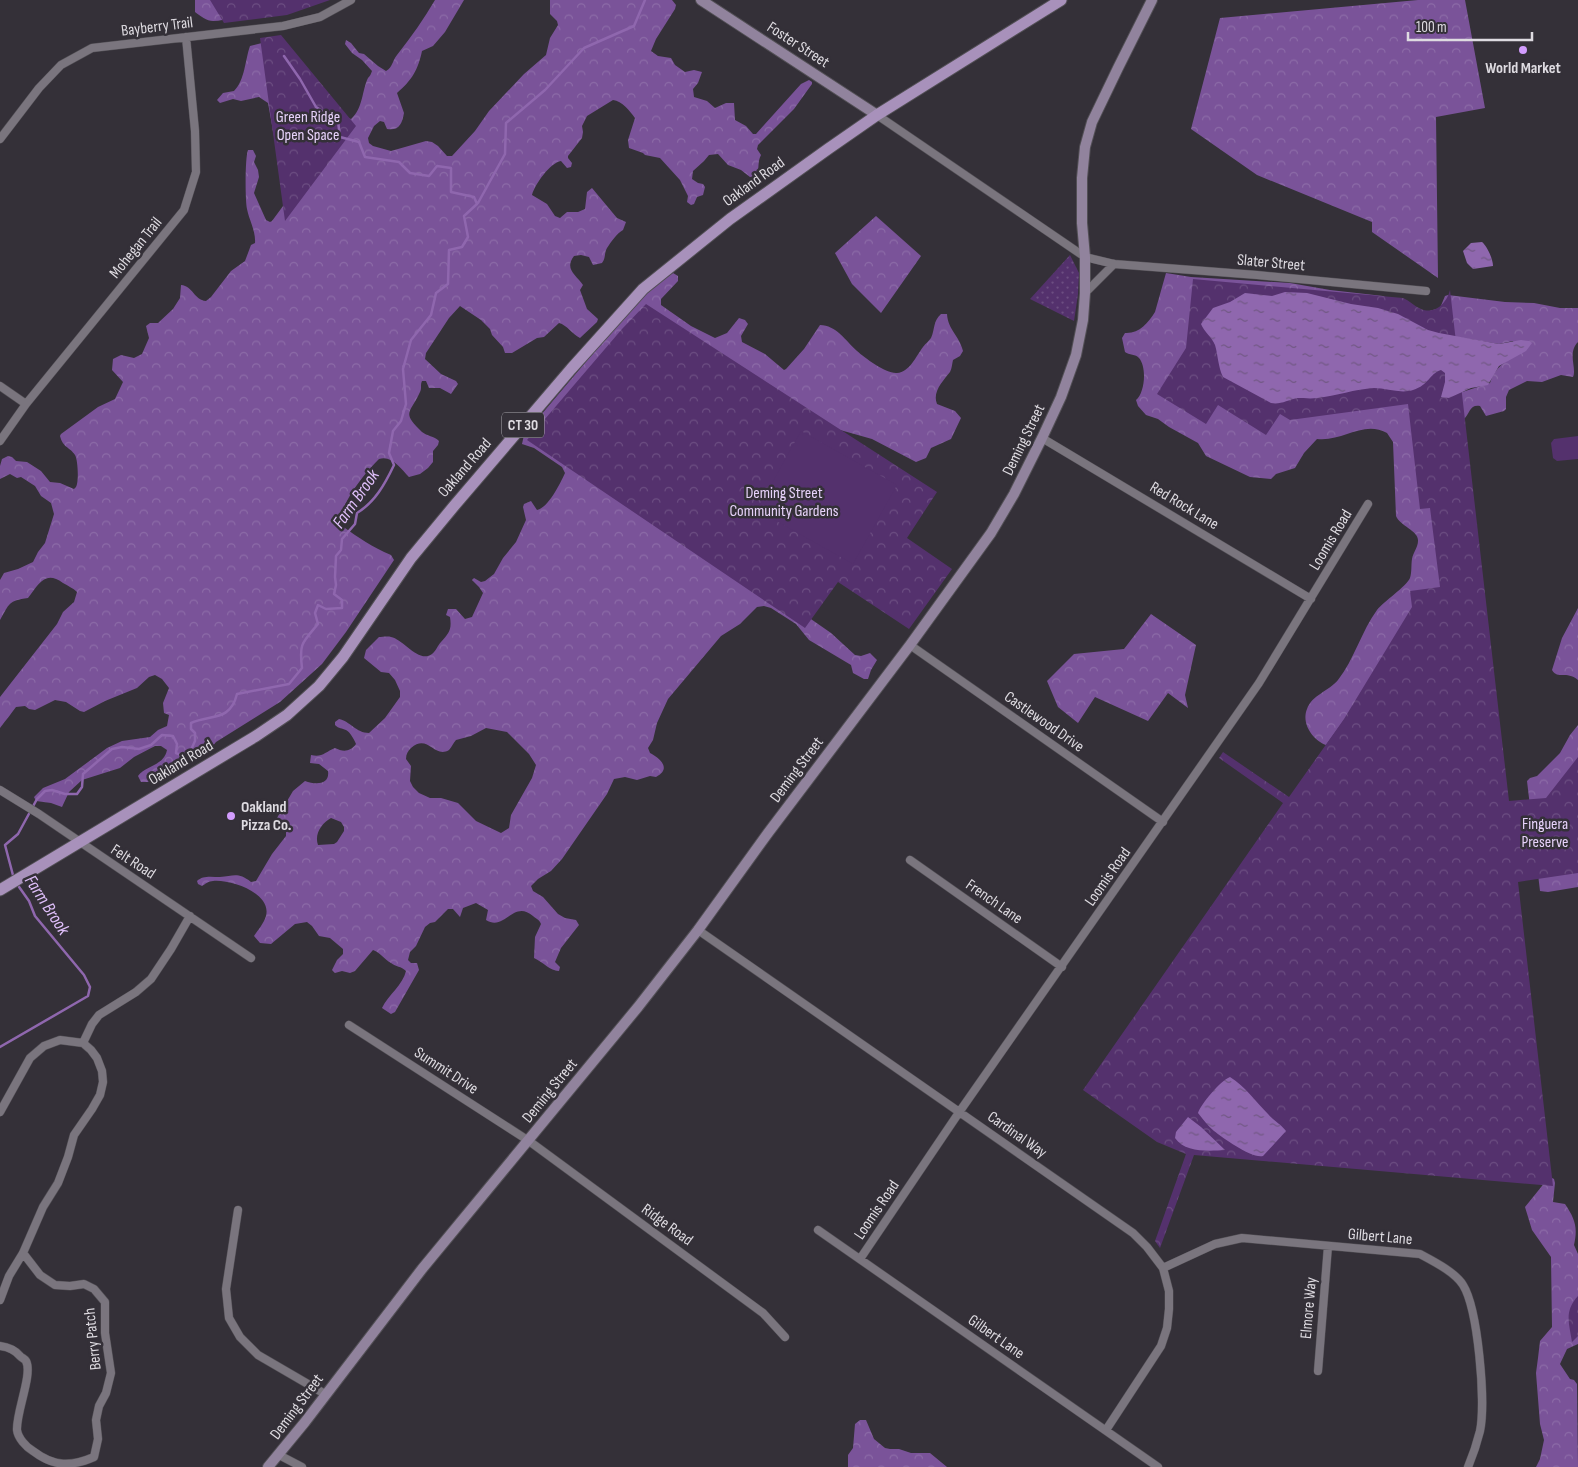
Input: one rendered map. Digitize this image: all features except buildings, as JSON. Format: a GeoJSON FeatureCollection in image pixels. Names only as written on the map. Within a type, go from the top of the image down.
{"type":"FeatureCollection","features":[{"type":"Feature","properties":{"kind":"main road","name":"Oakland Road"},"geometry":{"type":"LineString","coordinates":[[0,890],[256,736],[287,715],[308,696],[343,657],[411,558],[454,506],[643,289],[730,219],[820,154],[877,115],[1061,0]]}},
{"type":"Feature","properties":{"kind":"street","name":"Bayberry Trail"},"geometry":{"type":"LineString","coordinates":[[0,139],[38,88],[61,65],[92,48],[283,26],[320,17],[351,0]]}},
{"type":"Feature","properties":{"kind":"street","name":"Foster Street"},"geometry":{"type":"LineString","coordinates":[[701,0],[877,115]]}},
{"type":"Feature","properties":{"kind":"street","name":"Deming Street"},"geometry":{"type":"LineString","coordinates":[[268,1467],[422,1269],[529,1141],[698,930],[991,533],[1014,494],[1042,438],[1061,397],[1076,355],[1083,320],[1085,293],[1082,178],[1086,146],[1092,122],[1152,0]]}},
{"type":"Feature","properties":{"kind":"street","name":"Mohegan Trail"},"geometry":{"type":"LineString","coordinates":[[0,442],[26,404],[184,210],[196,172],[195,131],[186,37]]}},
{"type":"Feature","properties":{"kind":"street","name":"Slater Street"},"geometry":{"type":"LineString","coordinates":[[877,115],[1085,257],[1114,264],[1426,291]]}},
{"type":"Feature","properties":{"kind":"street"},"geometry":{"type":"LineString","coordinates":[[1085,293],[1114,264]]}},
{"type":"Feature","properties":{"kind":"street"},"geometry":{"type":"LineString","coordinates":[[0,386],[26,404]]}},
{"type":"Feature","properties":{"kind":"street","name":"Red Rock Lane"},"geometry":{"type":"LineString","coordinates":[[1042,438],[1311,599]]}},
{"type":"Feature","properties":{"kind":"street","name":"Loomis Road"},"geometry":{"type":"LineString","coordinates":[[860,1259],[960,1112],[1259,683],[1368,504]]}},
{"type":"Feature","properties":{"kind":"street","name":"Castlewood Drive"},"geometry":{"type":"LineString","coordinates":[[910,645],[1163,822]]}},
{"type":"Feature","properties":{"kind":"street","name":"Felt Road"},"geometry":{"type":"LineString","coordinates":[[0,790],[251,958]]}},
{"type":"Feature","properties":{"kind":"street","name":"French Lane"},"geometry":{"type":"LineString","coordinates":[[910,860],[1062,967]]}},
{"type":"Feature","properties":{"kind":"street"},"geometry":{"type":"LineString","coordinates":[[83,1043],[92,1024],[99,1015],[136,992],[151,979],[190,916]]}},
{"type":"Feature","properties":{"kind":"street","name":"Cardinal Way"},"geometry":{"type":"LineString","coordinates":[[698,930],[1133,1233],[1147,1247],[1163,1268],[1169,1291],[1167,1328],[1161,1346],[1106,1430]]}},
{"type":"Feature","properties":{"kind":"street","name":"Summit Drive"},"geometry":{"type":"LineString","coordinates":[[349,1025],[529,1141]]}},
{"type":"Feature","properties":{"kind":"street"},"geometry":{"type":"LineString","coordinates":[[0,1110],[30,1058],[44,1046],[60,1040],[83,1043],[97,1058],[102,1071],[103,1082],[100,1095],[74,1135],[58,1183],[43,1207],[24,1254],[9,1276],[0,1300]]}},
{"type":"Feature","properties":{"kind":"street","name":"Ridge Road"},"geometry":{"type":"LineString","coordinates":[[529,1141],[763,1313],[785,1337]]}},
{"type":"Feature","properties":{"kind":"street"},"geometry":{"type":"LineString","coordinates":[[238,1210],[226,1289],[229,1318],[240,1338],[258,1355],[326,1394]]}},
{"type":"Feature","properties":{"kind":"street","name":"Gilbert Lane"},"geometry":{"type":"LineString","coordinates":[[818,1230],[1158,1467]]}},
{"type":"Feature","properties":{"kind":"street","name":"Gilbert Lane"},"geometry":{"type":"LineString","coordinates":[[1163,1268],[1215,1244],[1242,1238],[1420,1254],[1442,1266],[1463,1284],[1472,1311],[1480,1372],[1482,1400],[1480,1430],[1468,1467]]}},
{"type":"Feature","properties":{"kind":"street","name":"Elmore Way"},"geometry":{"type":"LineString","coordinates":[[1318,1371],[1328,1246]]}},
{"type":"Feature","properties":{"kind":"street","name":"Berry Patch"},"geometry":{"type":"LineString","coordinates":[[0,1346],[16,1352],[26,1362],[28,1374],[19,1410],[17,1432],[26,1446],[50,1463],[62,1465],[75,1464],[94,1457],[98,1439],[96,1420],[111,1373],[105,1333],[105,1302],[94,1289],[84,1284],[70,1286],[55,1285],[40,1275],[24,1254]]}},
{"type":"Feature","properties":{"kind":"street"},"geometry":{"type":"LineString","coordinates":[[279,1455],[302,1467]]}},
{"type":"Feature","properties":{"kind":"green space"},"geometry":{"type":"Polygon","coordinates":[[[195,0],[268,0],[234,16],[213,21],[201,17],[195,12],[195,0]]]}},
{"type":"Feature","properties":{"kind":"green space"},"geometry":{"type":"Polygon","coordinates":[[[210,0],[330,0],[287,15],[224,23],[210,0]]]}},
{"type":"Feature","properties":{"kind":"green space"},"geometry":{"type":"Polygon","coordinates":[[[435,0],[464,0],[445,32],[433,46],[422,51],[414,74],[397,93],[404,113],[401,123],[397,128],[387,129],[384,122],[380,121],[374,126],[368,138],[369,143],[373,146],[391,151],[426,141],[438,146],[447,156],[452,156],[475,131],[489,111],[524,74],[546,55],[550,38],[558,25],[557,21],[550,14],[550,0],[672,0],[676,5],[675,9],[656,39],[651,51],[658,56],[671,58],[675,65],[685,72],[694,70],[702,72],[698,83],[693,89],[694,97],[707,101],[715,108],[726,103],[734,103],[735,120],[746,126],[753,134],[756,134],[801,84],[809,80],[812,84],[794,109],[758,145],[757,149],[761,155],[756,176],[750,177],[741,170],[728,165],[718,154],[709,155],[693,171],[692,179],[703,184],[705,187],[703,195],[697,197],[694,204],[691,205],[687,202],[688,196],[680,180],[660,158],[645,155],[629,148],[628,140],[635,118],[626,107],[620,102],[613,100],[587,116],[582,126],[582,138],[568,156],[572,163],[571,167],[567,168],[561,161],[552,166],[540,180],[532,195],[547,204],[555,216],[560,218],[567,212],[578,212],[585,209],[587,192],[592,188],[617,218],[626,222],[623,230],[616,235],[607,248],[602,263],[593,265],[589,257],[581,255],[574,256],[571,261],[572,272],[583,285],[580,290],[587,309],[598,319],[597,322],[580,338],[559,323],[544,337],[537,338],[512,353],[505,353],[490,329],[481,320],[460,306],[449,318],[426,353],[425,359],[441,374],[456,381],[458,384],[451,394],[440,388],[429,388],[426,381],[422,381],[420,392],[409,413],[411,420],[422,432],[439,441],[433,451],[433,462],[420,474],[409,477],[392,461],[384,458],[379,459],[353,490],[343,509],[342,526],[366,542],[391,555],[394,560],[346,632],[322,664],[280,702],[216,742],[206,751],[178,759],[152,782],[141,782],[138,776],[141,772],[162,759],[167,750],[161,746],[155,746],[134,757],[120,768],[82,780],[69,792],[62,807],[36,801],[34,797],[43,788],[65,779],[107,748],[122,741],[150,737],[158,730],[167,726],[169,715],[164,713],[163,703],[169,688],[162,679],[155,675],[149,677],[137,688],[84,712],[66,702],[55,700],[35,710],[25,706],[16,707],[0,728],[0,697],[57,624],[63,612],[74,602],[77,592],[57,579],[47,578],[39,584],[28,598],[17,600],[10,604],[0,620],[0,580],[4,573],[33,562],[45,543],[54,514],[51,503],[41,496],[35,486],[21,477],[17,478],[10,474],[0,479],[2,459],[8,456],[16,461],[27,462],[41,471],[50,482],[60,483],[74,489],[78,481],[76,458],[73,452],[63,443],[60,436],[98,407],[115,399],[123,382],[112,370],[113,359],[121,355],[134,358],[142,354],[149,338],[146,326],[150,323],[158,323],[173,309],[180,298],[181,285],[206,301],[231,271],[245,261],[251,245],[255,243],[246,204],[248,150],[253,150],[256,156],[254,162],[259,177],[254,193],[266,220],[272,221],[286,202],[268,103],[259,97],[241,101],[233,99],[220,103],[217,100],[223,93],[234,91],[238,86],[243,76],[250,46],[262,43],[351,119],[358,110],[366,83],[372,71],[352,53],[345,44],[346,40],[359,53],[364,54],[386,71],[390,68],[395,57],[435,0]]]}},
{"type":"Feature","properties":{"kind":"green space"},"geometry":{"type":"Polygon","coordinates":[[[1418,0],[1465,0],[1485,108],[1436,117],[1438,278],[1372,232],[1372,222],[1257,175],[1191,129],[1220,18],[1418,0]]]}},
{"type":"Feature","properties":{"kind":"green space","name":"Green Ridge Open Space"},"geometry":{"type":"Polygon","coordinates":[[[281,35],[356,126],[285,221],[260,38],[281,35]]]}},
{"type":"Feature","properties":{"kind":"green space"},"geometry":{"type":"Polygon","coordinates":[[[876,216],[921,256],[881,313],[852,284],[835,253],[876,216]]]}},
{"type":"Feature","properties":{"kind":"green space"},"geometry":{"type":"Polygon","coordinates":[[[1070,255],[1079,273],[1074,321],[1030,299],[1070,255]]]}},
{"type":"Feature","properties":{"kind":"green space"},"geometry":{"type":"Polygon","coordinates":[[[673,273],[678,276],[678,281],[661,299],[661,305],[691,326],[715,338],[727,333],[739,318],[745,320],[748,324],[741,336],[742,342],[765,354],[784,370],[804,349],[820,325],[836,331],[861,354],[887,371],[892,373],[902,372],[909,367],[931,338],[938,317],[941,314],[947,314],[949,324],[963,351],[960,356],[953,360],[952,368],[936,395],[937,404],[955,411],[961,418],[951,439],[931,448],[926,458],[916,462],[872,439],[833,428],[808,617],[831,633],[855,655],[861,656],[870,653],[877,660],[868,679],[864,679],[853,673],[851,665],[809,640],[796,624],[771,608],[757,607],[740,624],[721,636],[668,699],[657,723],[653,740],[648,748],[650,753],[663,764],[664,767],[661,774],[656,777],[650,776],[637,780],[625,777],[614,779],[607,794],[562,859],[551,871],[531,886],[533,891],[543,897],[558,914],[565,918],[576,920],[579,925],[561,948],[555,962],[560,967],[559,971],[553,970],[534,958],[535,937],[541,924],[526,912],[514,913],[504,920],[493,923],[486,920],[488,910],[476,903],[463,908],[460,917],[453,909],[448,909],[435,922],[425,927],[416,946],[410,952],[408,960],[411,963],[417,963],[419,970],[395,1012],[391,1014],[382,1008],[402,981],[406,971],[404,969],[386,960],[373,950],[355,971],[335,973],[332,970],[337,960],[343,954],[343,949],[330,938],[319,936],[307,922],[295,924],[271,944],[260,943],[254,936],[265,919],[266,908],[263,901],[256,894],[229,882],[212,881],[202,886],[197,881],[205,877],[236,875],[251,882],[256,881],[272,854],[286,836],[286,828],[277,818],[293,791],[305,781],[321,783],[327,779],[328,771],[319,764],[310,763],[311,755],[321,755],[335,748],[341,750],[351,749],[356,744],[349,732],[336,726],[335,722],[339,719],[343,720],[360,731],[369,733],[385,718],[400,697],[400,691],[389,673],[381,672],[364,658],[366,650],[379,637],[396,639],[416,654],[427,656],[433,653],[449,631],[451,625],[450,617],[446,615],[448,609],[456,609],[465,619],[472,617],[483,593],[472,580],[474,578],[481,582],[485,581],[494,574],[503,558],[516,542],[526,520],[524,504],[531,501],[537,510],[545,505],[565,473],[562,467],[534,448],[522,444],[524,435],[644,293],[673,273]],[[486,728],[471,736],[456,740],[449,750],[444,752],[427,744],[417,744],[409,750],[406,759],[411,766],[410,781],[419,793],[430,798],[441,798],[458,803],[476,821],[501,833],[509,828],[511,815],[532,778],[536,765],[529,754],[507,732],[486,728]],[[331,818],[318,833],[318,845],[334,844],[344,831],[341,822],[331,818]]]}},
{"type":"Feature","properties":{"kind":"green space"},"geometry":{"type":"Polygon","coordinates":[[[1166,273],[1191,277],[1290,283],[1383,296],[1422,313],[1440,308],[1445,296],[1448,295],[1505,302],[1534,303],[1560,308],[1578,308],[1578,342],[1573,351],[1573,377],[1561,375],[1542,382],[1527,381],[1509,390],[1504,411],[1486,416],[1480,406],[1474,406],[1464,419],[1474,541],[1326,745],[1321,743],[1309,731],[1306,715],[1309,704],[1338,680],[1377,610],[1408,582],[1411,576],[1412,559],[1418,537],[1401,523],[1396,516],[1393,442],[1387,433],[1370,429],[1336,438],[1317,439],[1304,453],[1295,468],[1276,474],[1271,479],[1250,477],[1206,456],[1198,443],[1158,419],[1146,415],[1138,406],[1136,400],[1141,392],[1144,380],[1142,362],[1138,357],[1125,352],[1122,338],[1125,333],[1135,332],[1143,327],[1155,312],[1166,273]],[[1445,335],[1456,394],[1490,383],[1501,365],[1519,354],[1513,341],[1499,344],[1445,335]]]}},
{"type":"Feature","properties":{"kind":"green space"},"geometry":{"type":"Polygon","coordinates":[[[1193,279],[1403,298],[1426,310],[1436,309],[1440,306],[1450,290],[1509,801],[1546,798],[1578,757],[1578,873],[1518,882],[1553,1186],[1194,1155],[1160,1248],[1155,1241],[1186,1154],[1157,1142],[1083,1090],[1283,803],[1219,758],[1223,752],[1289,797],[1344,719],[1412,607],[1410,591],[1440,587],[1430,508],[1420,509],[1408,404],[1290,420],[1280,414],[1266,435],[1218,405],[1206,424],[1157,394],[1186,348],[1193,279]]]}},
{"type":"Feature","properties":{"kind":"green space","name":"Deming Street Community Gardens"},"geometry":{"type":"Polygon","coordinates":[[[646,304],[937,492],[907,538],[952,569],[909,629],[838,582],[805,628],[527,440],[622,329],[646,304]]]}},
{"type":"Feature","properties":{"kind":"green space"},"geometry":{"type":"Polygon","coordinates":[[[801,431],[897,485],[853,564],[757,510],[801,431]]]}},
{"type":"Feature","properties":{"kind":"green space"},"geometry":{"type":"Polygon","coordinates":[[[1578,436],[1578,459],[1557,461],[1553,458],[1551,443],[1554,439],[1578,436]]]}},
{"type":"Feature","properties":{"kind":"green space"},"geometry":{"type":"Polygon","coordinates":[[[1578,608],[1578,680],[1574,677],[1554,673],[1552,670],[1562,638],[1578,608]]]}},
{"type":"Feature","properties":{"kind":"green space"},"geometry":{"type":"Polygon","coordinates":[[[1151,614],[1196,645],[1185,695],[1188,708],[1168,693],[1148,721],[1095,697],[1078,723],[1058,707],[1047,681],[1074,654],[1124,649],[1151,614]]]}},
{"type":"Feature","properties":{"kind":"green space","name":"Finguera Preserve"},"geometry":{"type":"Polygon","coordinates":[[[1578,725],[1578,887],[1548,892],[1540,891],[1527,781],[1537,776],[1560,753],[1578,725]]]}},
{"type":"Feature","properties":{"kind":"green space"},"geometry":{"type":"Polygon","coordinates":[[[1552,1178],[1555,1183],[1553,1202],[1565,1204],[1576,1228],[1574,1245],[1578,1254],[1578,1344],[1567,1349],[1560,1364],[1570,1379],[1574,1380],[1577,1384],[1578,1467],[1536,1467],[1540,1459],[1544,1440],[1540,1424],[1536,1373],[1540,1341],[1552,1327],[1551,1257],[1532,1230],[1525,1207],[1546,1181],[1552,1178]]]}},
{"type":"Feature","properties":{"kind":"green space"},"geometry":{"type":"Polygon","coordinates":[[[1578,1296],[1578,1336],[1572,1342],[1569,1312],[1578,1296]]]}},
{"type":"Feature","properties":{"kind":"green space"},"geometry":{"type":"Polygon","coordinates":[[[860,1420],[866,1420],[874,1439],[885,1448],[899,1449],[911,1453],[930,1453],[947,1467],[848,1467],[848,1455],[853,1448],[855,1424],[860,1420]]]}},
{"type":"Feature","properties":{"kind":"water"},"geometry":{"type":"Polygon","coordinates":[[[1482,242],[1486,246],[1493,266],[1473,269],[1467,263],[1463,251],[1471,243],[1482,242]]]}},
{"type":"Feature","properties":{"kind":"water"},"geometry":{"type":"Polygon","coordinates":[[[1285,292],[1307,293],[1351,304],[1378,308],[1398,314],[1428,330],[1439,333],[1499,344],[1521,340],[1532,343],[1526,351],[1499,366],[1488,385],[1471,388],[1449,398],[1441,397],[1445,373],[1441,370],[1418,388],[1408,391],[1374,388],[1324,397],[1297,398],[1281,403],[1271,403],[1223,377],[1215,345],[1201,324],[1213,308],[1230,302],[1245,293],[1272,296],[1285,292]]]}},
{"type":"Feature","properties":{"kind":"water"},"geometry":{"type":"Polygon","coordinates":[[[1230,1077],[1245,1089],[1286,1131],[1263,1156],[1252,1154],[1231,1143],[1212,1129],[1198,1113],[1211,1093],[1230,1077]]]}},
{"type":"Feature","properties":{"kind":"water"},"geometry":{"type":"Polygon","coordinates":[[[1188,1117],[1225,1150],[1191,1149],[1179,1143],[1175,1138],[1176,1132],[1188,1117]]]}},
{"type":"Feature","properties":{"kind":"waterway"},"geometry":{"type":"LineString","coordinates":[[478,203],[505,154],[506,123],[545,90],[584,48],[634,26],[645,0]]}},
{"type":"Feature","properties":{"kind":"waterway","name":"Farm Brook"},"geometry":{"type":"LineString","coordinates":[[14,879],[5,845],[18,834],[37,799],[45,791],[52,790],[65,794],[77,794],[82,787],[83,774],[112,749],[122,747],[139,749],[151,745],[162,735],[173,736],[177,744],[176,753],[181,755],[190,752],[195,741],[195,733],[191,729],[191,723],[225,713],[234,703],[237,694],[289,684],[302,668],[301,653],[303,644],[318,624],[315,613],[318,605],[326,609],[342,608],[342,600],[334,594],[336,585],[336,556],[341,550],[342,539],[355,524],[357,513],[369,504],[379,492],[394,465],[389,453],[393,431],[401,421],[406,404],[403,369],[411,340],[431,315],[436,293],[448,284],[449,250],[462,247],[468,237],[464,216],[477,204],[474,197],[451,192],[451,168],[437,166],[429,176],[410,173],[399,162],[365,157],[359,142],[340,137],[338,121],[316,107],[284,56]]}},
{"type":"Feature","properties":{"kind":"waterway","name":"Farm Brook"},"geometry":{"type":"LineString","coordinates":[[0,1047],[88,996],[90,987],[84,975],[35,916],[29,901],[17,884]]}},
{"type":"Feature","properties":{"kind":"place","name":"World Market"},"geometry":{"type":"Point","coordinates":[1523,50]}},
{"type":"Feature","properties":{"kind":"place","name":"Oakland Pizza Co."},"geometry":{"type":"Point","coordinates":[231,816]}}]}
